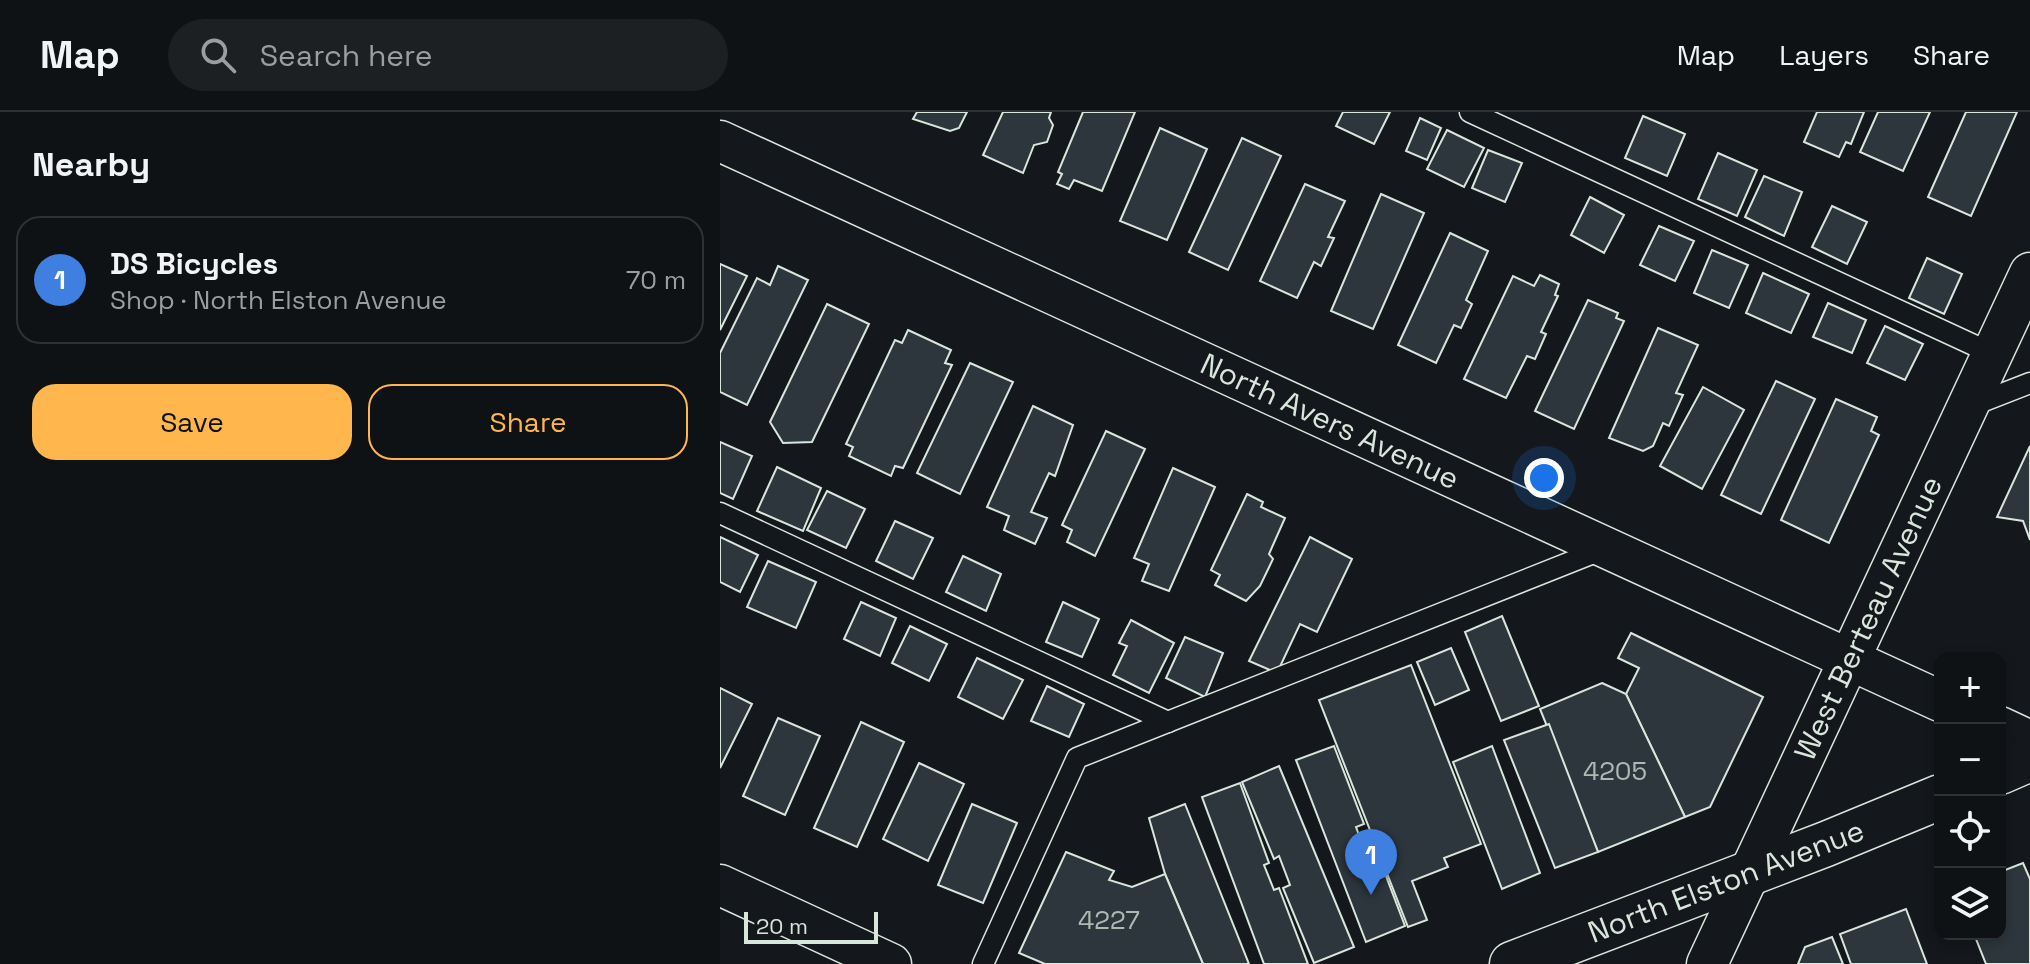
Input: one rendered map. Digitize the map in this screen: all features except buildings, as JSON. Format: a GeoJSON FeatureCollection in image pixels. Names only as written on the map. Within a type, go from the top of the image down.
{"type":"FeatureCollection","features":[{"type":"Feature","properties":{"kind":"main road"},"geometry":{"type":"LineString","coordinates":[[2006,769],[2030,759]]}},
{"type":"Feature","properties":{"kind":"main road","name":"North Elston Avenue"},"geometry":{"type":"LineString","coordinates":[[1512,964],[1934,799]]}},
{"type":"Feature","properties":{"kind":"street","name":"North Avers Avenue"},"geometry":{"type":"LineString","coordinates":[[720,141],[1934,698]]}},
{"type":"Feature","properties":{"kind":"street","name":"West Berteau Avenue"},"geometry":{"type":"LineString","coordinates":[[1707,964],[2030,273]]}},
{"type":"Feature","properties":{"kind":"street"},"geometry":{"type":"LineString","coordinates":[[2006,730],[2030,741]]}},
{"type":"Feature","properties":{"kind":"street"},"geometry":{"type":"LineString","coordinates":[[726,893],[891,964]]}},
{"type":"Feature","properties":{"kind":"lane"},"geometry":{"type":"LineString","coordinates":[[1470,112],[1993,354]]}},
{"type":"Feature","properties":{"kind":"lane"},"geometry":{"type":"LineString","coordinates":[[1967,407],[2030,383]]}},
{"type":"Feature","properties":{"kind":"lane"},"geometry":{"type":"LineString","coordinates":[[720,513],[1168,722]]}},
{"type":"Feature","properties":{"kind":"lane"},"geometry":{"type":"LineString","coordinates":[[983,964],[1077,758],[1606,548]]}},
{"type":"Feature","properties":{"kind":"place","name":"DS Bicycles"},"geometry":{"type":"Point","coordinates":[1371,895]}}]}
